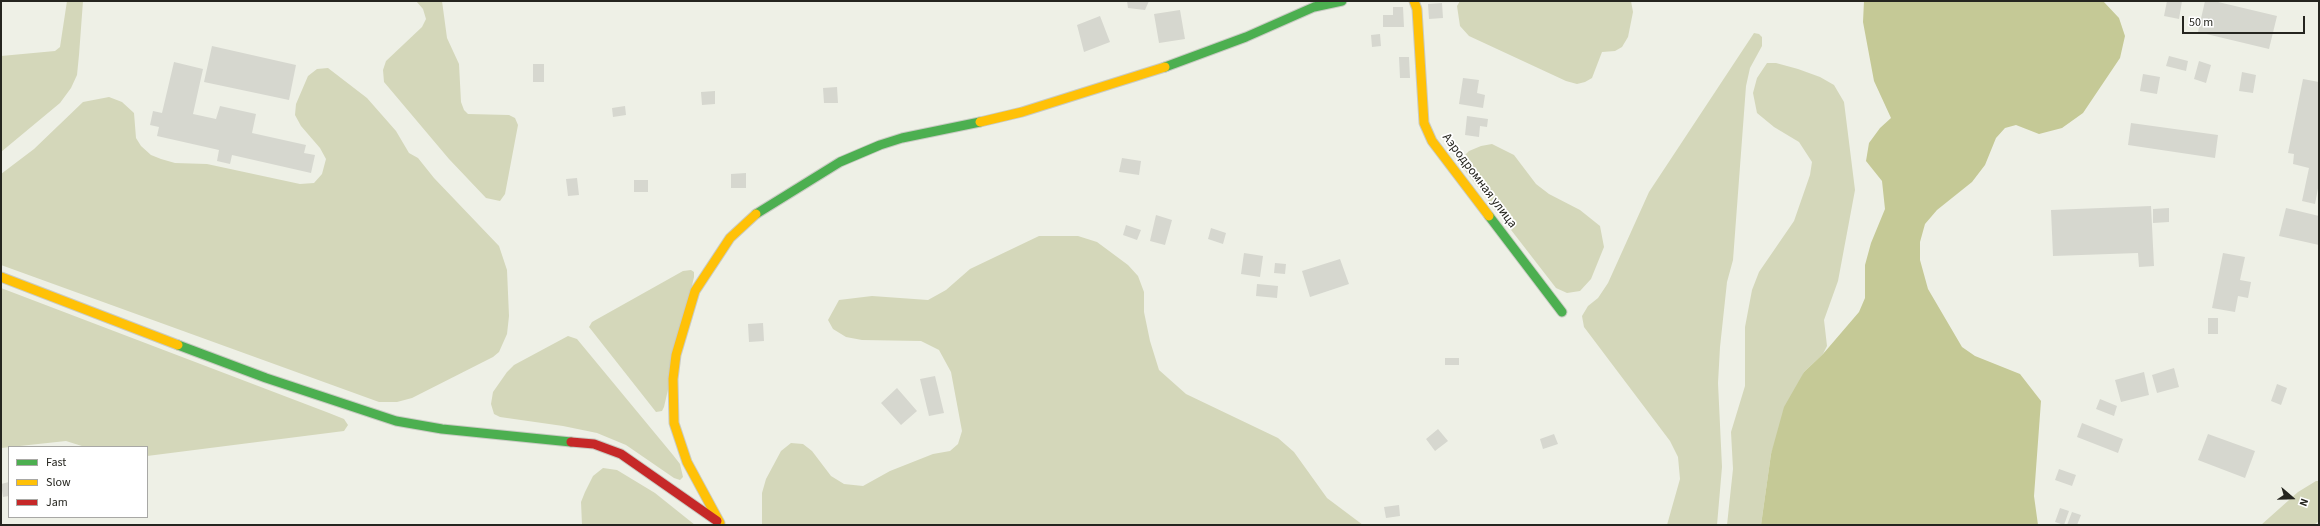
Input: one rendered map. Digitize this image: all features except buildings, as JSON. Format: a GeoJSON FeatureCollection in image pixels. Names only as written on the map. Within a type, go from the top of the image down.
{"type":"FeatureCollection","features":[{"type":"Feature","properties":{"kind":"street"},"geometry":{"type":"LineString","coordinates":[[721,524],[687,462],[674,423],[673,379],[676,355],[695,291],[730,238],[752,216],[834,166],[880,145],[902,138],[987,121],[1022,112],[1182,62],[1246,38],[1314,7],[1342,1]]}},
{"type":"Feature","properties":{"kind":"street","name":"Аэродромная улица"},"geometry":{"type":"LineString","coordinates":[[1414,1],[1417,9],[1424,123],[1432,141],[1562,312]]}},
{"type":"Feature","properties":{"kind":"street"},"geometry":{"type":"LineString","coordinates":[[1,278],[266,378],[396,421],[442,429],[594,444],[621,454],[661,480],[721,524]]}},
{"type":"Feature","properties":{"kind":"shaded area"},"geometry":{"type":"Polygon","coordinates":[[[67,1],[83,1],[77,75],[71,88],[60,103],[1,152],[1,56],[55,51],[60,47],[67,1]]]}},
{"type":"Feature","properties":{"kind":"shaded area"},"geometry":{"type":"Polygon","coordinates":[[[416,1],[442,1],[447,38],[459,64],[461,102],[464,110],[468,114],[509,115],[515,118],[518,125],[505,194],[500,201],[486,198],[449,159],[384,82],[383,70],[386,61],[422,27],[426,19],[423,9],[416,1]]]}},
{"type":"Feature","properties":{"kind":"shaded area"},"geometry":{"type":"Polygon","coordinates":[[[1460,1],[1631,1],[1633,12],[1628,37],[1622,47],[1615,51],[1602,52],[1592,78],[1577,84],[1566,81],[1469,36],[1460,26],[1457,6],[1460,1]]]}},
{"type":"Feature","properties":{"kind":"shaded area"},"geometry":{"type":"Polygon","coordinates":[[[1864,1],[2103,1],[2119,18],[2125,36],[2120,58],[2083,113],[2062,128],[2039,134],[2016,125],[2005,128],[1996,138],[1985,165],[1972,182],[1937,210],[1925,224],[1920,242],[1920,260],[1928,289],[1962,347],[1975,356],[2020,374],[2041,401],[2034,496],[2038,525],[1761,525],[1771,454],[1784,407],[1804,372],[1823,354],[1859,312],[1865,298],[1865,265],[1871,243],[1885,209],[1882,181],[1866,161],[1869,143],[1880,128],[1891,118],[1874,81],[1863,22],[1864,1]]]}},
{"type":"Feature","properties":{"kind":"shaded area"},"geometry":{"type":"Polygon","coordinates":[[[1754,33],[1759,34],[1762,37],[1762,46],[1750,68],[1746,86],[1733,260],[1727,282],[1720,347],[1718,383],[1722,467],[1717,525],[1667,525],[1680,479],[1678,457],[1670,441],[1584,327],[1582,316],[1588,306],[1598,298],[1608,283],[1649,192],[1754,33]]]}},
{"type":"Feature","properties":{"kind":"shaded area"},"geometry":{"type":"Polygon","coordinates":[[[1767,63],[1776,63],[1798,69],[1820,77],[1834,85],[1844,102],[1855,190],[1838,281],[1824,320],[1827,346],[1823,354],[1804,372],[1771,454],[1761,525],[1727,525],[1733,469],[1731,432],[1745,386],[1745,327],[1752,290],[1759,272],[1794,221],[1810,175],[1812,162],[1799,142],[1774,127],[1757,113],[1753,93],[1757,78],[1767,63]]]}},
{"type":"Feature","properties":{"kind":"shaded area"},"geometry":{"type":"Polygon","coordinates":[[[328,68],[367,98],[396,131],[409,153],[418,158],[434,178],[499,246],[507,270],[509,316],[507,334],[499,352],[493,357],[412,398],[397,402],[379,402],[1,265],[1,174],[34,149],[83,102],[109,97],[122,102],[134,113],[136,138],[141,146],[151,155],[161,159],[175,163],[207,164],[300,184],[314,183],[322,174],[326,159],[320,148],[301,126],[295,115],[296,104],[308,76],[317,69],[328,68]]]}},
{"type":"Feature","properties":{"kind":"shaded area"},"geometry":{"type":"Polygon","coordinates":[[[1492,144],[1514,155],[1536,184],[1549,194],[1580,210],[1600,226],[1604,247],[1591,279],[1580,291],[1567,293],[1556,288],[1460,164],[1461,159],[1469,151],[1481,146],[1492,144]]]}},
{"type":"Feature","properties":{"kind":"shaded area"},"geometry":{"type":"Polygon","coordinates":[[[1039,236],[1078,236],[1097,242],[1128,265],[1138,276],[1144,292],[1144,312],[1150,341],[1159,370],[1186,394],[1278,438],[1294,452],[1327,498],[1363,525],[762,525],[762,493],[766,479],[781,451],[791,443],[803,444],[812,451],[831,476],[844,484],[863,486],[890,471],[933,454],[950,451],[958,444],[962,431],[951,372],[939,350],[921,341],[862,340],[846,337],[833,329],[828,320],[839,300],[872,296],[928,300],[946,290],[970,269],[1039,236]]]}},
{"type":"Feature","properties":{"kind":"shaded area"},"geometry":{"type":"Polygon","coordinates":[[[691,270],[694,272],[694,277],[664,407],[662,411],[656,412],[589,327],[592,322],[683,271],[691,270]]]}},
{"type":"Feature","properties":{"kind":"shaded area"},"geometry":{"type":"Polygon","coordinates":[[[1,288],[329,413],[344,419],[348,425],[344,431],[148,456],[148,446],[82,446],[66,441],[8,446],[1,448],[1,288]]]}},
{"type":"Feature","properties":{"kind":"shaded area"},"geometry":{"type":"Polygon","coordinates":[[[568,336],[577,339],[680,464],[683,477],[680,480],[674,478],[626,445],[597,433],[563,426],[500,417],[494,414],[491,404],[493,392],[507,372],[514,365],[568,336]]]}},
{"type":"Feature","properties":{"kind":"shaded area"},"geometry":{"type":"Polygon","coordinates":[[[603,468],[617,470],[655,493],[695,525],[582,525],[581,502],[593,476],[603,468]]]}},
{"type":"Feature","properties":{"kind":"shaded area"},"geometry":{"type":"Polygon","coordinates":[[[2316,481],[2319,481],[2319,521],[2314,525],[2261,525],[2298,492],[2316,481]]]}},
{"type":"Feature","properties":{"kind":"traffic: fast"},"geometry":{"type":"LineString","coordinates":[[1165,67],[1246,37],[1314,7],[1342,1]]}},
{"type":"Feature","properties":{"kind":"traffic: fast"},"geometry":{"type":"LineString","coordinates":[[756,214],[840,162],[880,145],[902,138],[980,122]]}},
{"type":"Feature","properties":{"kind":"traffic: fast"},"geometry":{"type":"LineString","coordinates":[[1489,216],[1562,312]]}},
{"type":"Feature","properties":{"kind":"traffic: fast"},"geometry":{"type":"LineString","coordinates":[[178,345],[266,378],[396,421],[442,429],[571,442]]}},
{"type":"Feature","properties":{"kind":"traffic: slow"},"geometry":{"type":"LineString","coordinates":[[1414,1],[1417,9],[1424,123],[1432,141],[1489,216]]}},
{"type":"Feature","properties":{"kind":"traffic: slow"},"geometry":{"type":"LineString","coordinates":[[980,122],[1022,112],[1165,67]]}},
{"type":"Feature","properties":{"kind":"traffic: slow"},"geometry":{"type":"LineString","coordinates":[[720,523],[687,462],[674,423],[673,379],[676,355],[695,291],[730,238],[756,214]]}},
{"type":"Feature","properties":{"kind":"traffic: slow"},"geometry":{"type":"LineString","coordinates":[[1,277],[178,345]]}},
{"type":"Feature","properties":{"kind":"traffic: jam"},"geometry":{"type":"LineString","coordinates":[[571,442],[594,444],[621,454],[717,521]]}}]}
